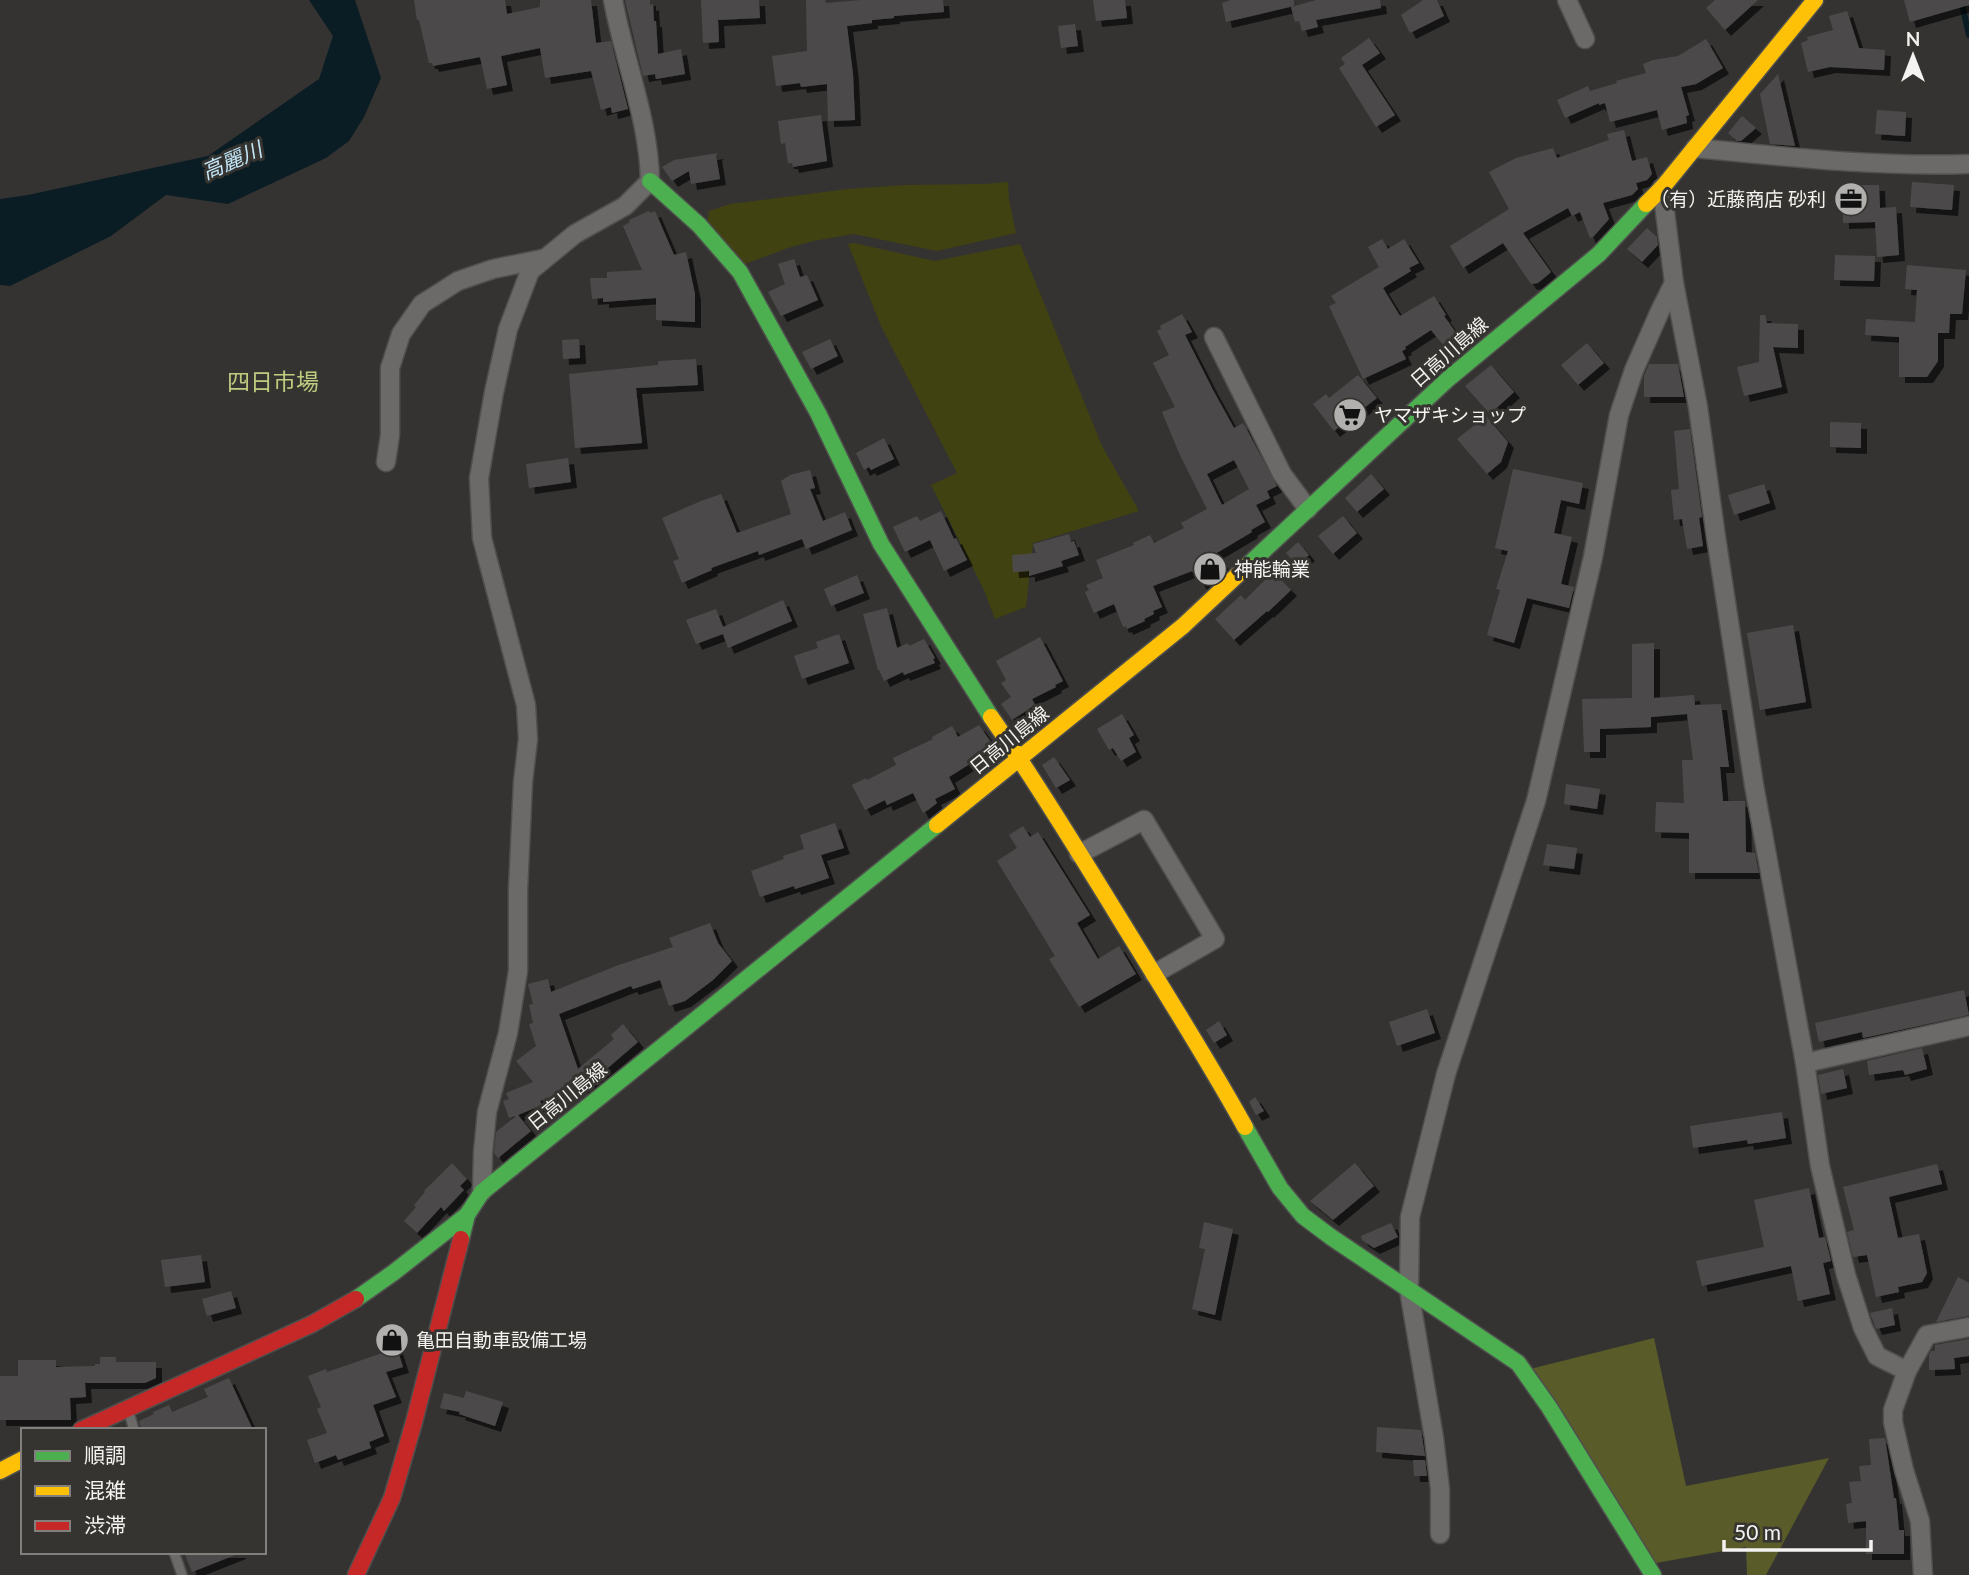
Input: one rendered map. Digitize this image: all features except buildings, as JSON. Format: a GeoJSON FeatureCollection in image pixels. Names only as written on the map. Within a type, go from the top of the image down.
{"type":"FeatureCollection","features":[{"type":"Feature","properties":{"kind":"street"},"geometry":{"type":"LineString","coordinates":[[482,1192],[486,1112],[508,1033],[518,971],[519,863],[527,739],[526,705],[482,538],[479,478],[508,328],[530,271],[575,234],[625,206],[650,181],[643,125],[613,0]]}},
{"type":"Feature","properties":{"kind":"street"},"geometry":{"type":"LineString","coordinates":[[1567,0],[1585,39]]}},
{"type":"Feature","properties":{"kind":"street","name":"日高川島線"},"geometry":{"type":"LineString","coordinates":[[356,1575],[391,1498],[414,1422],[467,1215],[482,1192],[1184,626],[1448,379],[1599,254],[1662,188],[1815,0]]}},
{"type":"Feature","properties":{"kind":"street"},"geometry":{"type":"LineString","coordinates":[[1695,148],[1913,164],[1969,164]]}},
{"type":"Feature","properties":{"kind":"street"},"geometry":{"type":"LineString","coordinates":[[650,181],[699,225],[740,272],[818,413],[881,544],[981,702],[1020,758],[1154,974],[1221,1083],[1280,1188],[1303,1216],[1331,1237],[1518,1363],[1549,1407],[1653,1575]]}},
{"type":"Feature","properties":{"kind":"street"},"geometry":{"type":"LineString","coordinates":[[1662,188],[1674,283],[1698,407],[1755,785],[1805,1063],[1820,1166],[1846,1275],[1863,1328],[1877,1356],[1907,1371]]}},
{"type":"Feature","properties":{"kind":"street"},"geometry":{"type":"LineString","coordinates":[[386,462],[390,435],[390,368],[401,334],[422,304],[458,281],[493,269],[546,258]]}},
{"type":"Feature","properties":{"kind":"street"},"geometry":{"type":"LineString","coordinates":[[1440,1534],[1440,1489],[1409,1290],[1410,1217],[1446,1073],[1536,801],[1593,557],[1619,415],[1634,370],[1674,283]]}},
{"type":"Feature","properties":{"kind":"street"},"geometry":{"type":"LineString","coordinates":[[1213,337],[1282,474],[1308,509]]}},
{"type":"Feature","properties":{"kind":"street"},"geometry":{"type":"LineString","coordinates":[[1079,854],[1143,820],[1214,939],[1154,974]]}},
{"type":"Feature","properties":{"kind":"street"},"geometry":{"type":"LineString","coordinates":[[1805,1063],[1969,1026]]}},
{"type":"Feature","properties":{"kind":"street"},"geometry":{"type":"LineString","coordinates":[[86,1428],[346,1306],[386,1279],[467,1215]]}},
{"type":"Feature","properties":{"kind":"street"},"geometry":{"type":"LineString","coordinates":[[1923,1575],[1920,1521],[1904,1470],[1893,1422],[1893,1410],[1907,1371],[1927,1335],[1969,1327]]}},
{"type":"Feature","properties":{"kind":"street"},"geometry":{"type":"LineString","coordinates":[[0,1471],[21,1460]]}},
{"type":"Feature","properties":{"kind":"lane"},"geometry":{"type":"LineString","coordinates":[[127,1407],[133,1428]]}},
{"type":"Feature","properties":{"kind":"lane"},"geometry":{"type":"LineString","coordinates":[[175,1554],[182,1575]]}},
{"type":"Feature","properties":{"kind":"shaded area"},"geometry":{"type":"Polygon","coordinates":[[[1008,182],[1016,233],[937,251],[854,234],[813,241],[745,264],[707,224],[709,211],[730,204],[848,189],[1008,182]]]}},
{"type":"Feature","properties":{"kind":"shaded area"},"geometry":{"type":"Polygon","coordinates":[[[854,243],[935,261],[1020,244],[1102,446],[1139,511],[1033,543],[1026,607],[995,619],[984,590],[931,485],[957,473],[881,326],[848,244],[854,243]]]}},
{"type":"Feature","properties":{"kind":"green space"},"geometry":{"type":"Polygon","coordinates":[[[1654,1338],[1686,1486],[1829,1458],[1766,1575],[1747,1575],[1746,1547],[1656,1563],[1530,1369],[1654,1338]]]}},
{"type":"Feature","properties":{"kind":"water","name":"高麗川"},"geometry":{"type":"Polygon","coordinates":[[[309,0],[355,0],[381,78],[364,117],[349,141],[326,158],[228,204],[166,195],[111,236],[10,286],[0,285],[0,199],[208,156],[319,79],[333,36],[309,0]]]}},
{"type":"Feature","properties":{"kind":"waterway"},"geometry":{"type":"LineString","coordinates":[[1961,0],[1969,35]]}},
{"type":"Feature","properties":{"kind":"traffic: fast"},"geometry":{"type":"LineString","coordinates":[[650,181],[699,225],[740,272],[818,413],[881,544],[991,717]]}},
{"type":"Feature","properties":{"kind":"traffic: fast"},"geometry":{"type":"LineString","coordinates":[[1247,566],[1448,379],[1599,254],[1646,204]]}},
{"type":"Feature","properties":{"kind":"traffic: fast"},"geometry":{"type":"LineString","coordinates":[[461,1239],[467,1215],[482,1192],[937,825]]}},
{"type":"Feature","properties":{"kind":"traffic: fast"},"geometry":{"type":"LineString","coordinates":[[1245,1127],[1280,1188],[1303,1216],[1518,1363],[1549,1407],[1653,1575]]}},
{"type":"Feature","properties":{"kind":"traffic: fast"},"geometry":{"type":"LineString","coordinates":[[356,1299],[467,1215]]}},
{"type":"Feature","properties":{"kind":"traffic: slow"},"geometry":{"type":"LineString","coordinates":[[1646,204],[1662,188],[1815,0]]}},
{"type":"Feature","properties":{"kind":"traffic: slow"},"geometry":{"type":"LineString","coordinates":[[937,825],[1183,626],[1247,566]]}},
{"type":"Feature","properties":{"kind":"traffic: slow"},"geometry":{"type":"LineString","coordinates":[[991,717],[1070,838],[1245,1127]]}},
{"type":"Feature","properties":{"kind":"traffic: slow"},"geometry":{"type":"LineString","coordinates":[[0,1471],[21,1460]]}},
{"type":"Feature","properties":{"kind":"traffic: jam"},"geometry":{"type":"LineString","coordinates":[[356,1575],[392,1498],[461,1239]]}},
{"type":"Feature","properties":{"kind":"traffic: jam"},"geometry":{"type":"LineString","coordinates":[[85,1428],[312,1324],[356,1299]]}},
{"type":"Feature","properties":{"kind":"place","name":"（有）近藤商店 砂利"},"geometry":{"type":"Point","coordinates":[1851,199]}},
{"type":"Feature","properties":{"kind":"place","name":"ヤマザキショップ"},"geometry":{"type":"Point","coordinates":[1350,415]}},
{"type":"Feature","properties":{"kind":"place","name":"神能輪業"},"geometry":{"type":"Point","coordinates":[1210,569]}},
{"type":"Feature","properties":{"kind":"place","name":"亀田自動車設備工場"},"geometry":{"type":"Point","coordinates":[392,1340]}},
{"type":"Feature","properties":{"kind":"district","name":"四日市場"},"geometry":{"type":"Point","coordinates":[273,382]}}]}
